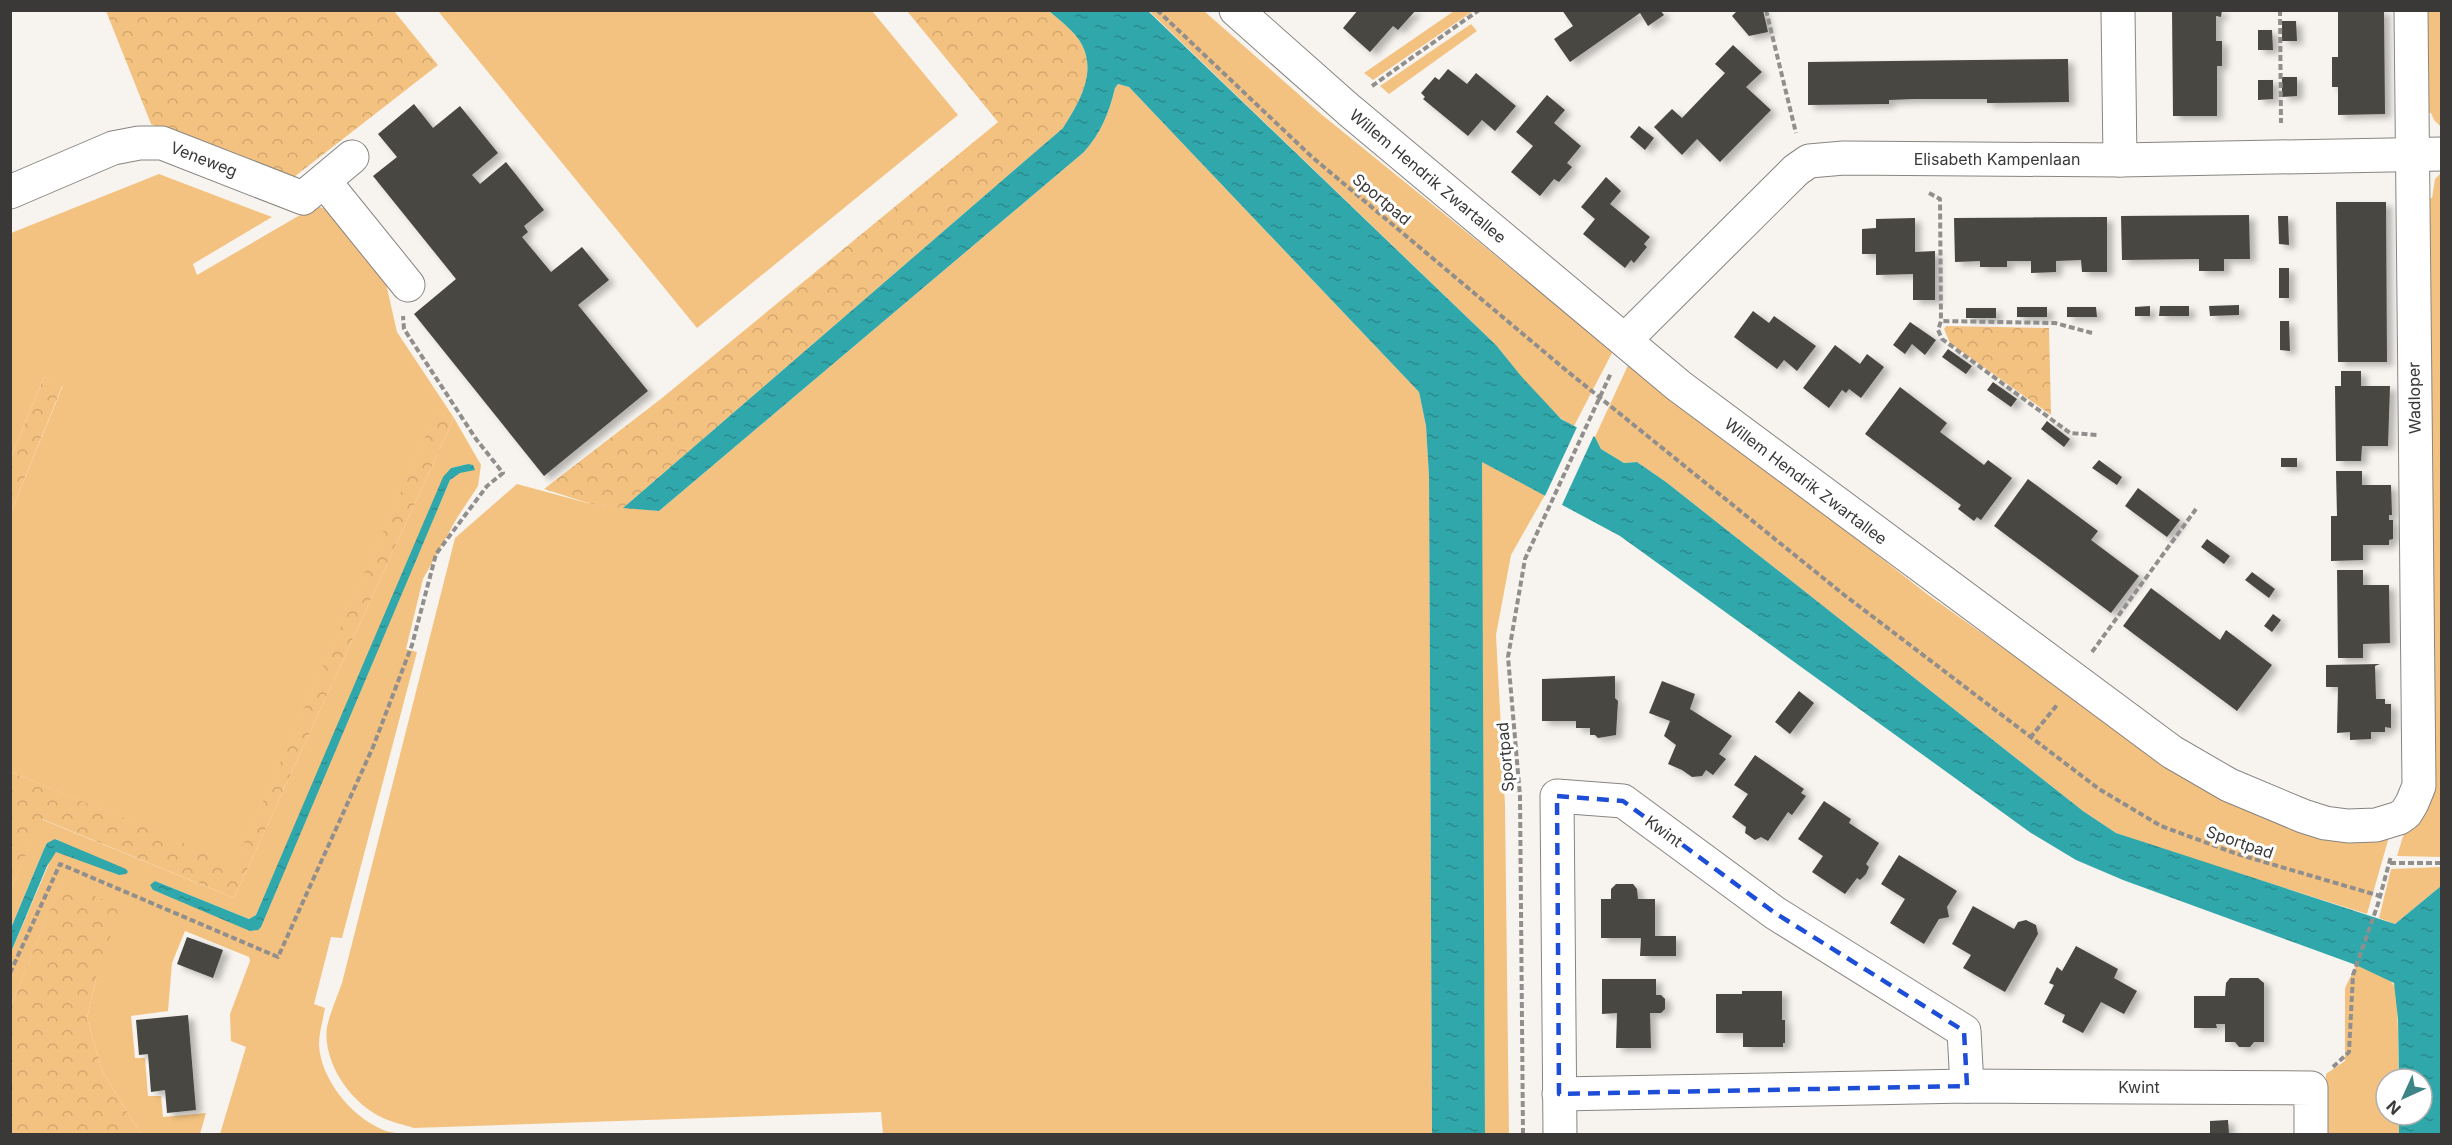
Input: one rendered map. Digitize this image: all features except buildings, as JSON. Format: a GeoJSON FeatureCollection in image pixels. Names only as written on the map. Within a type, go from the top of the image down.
{"type":"FeatureCollection","features":[{"type":"Feature","properties":{"kind":"street","name":"Willem Hendrik Zwartallee"},"geometry":{"type":"LineString","coordinates":[[1236,10],[1348,110],[1679,386],[2172,752],[2219,779],[2302,816],[2325,823],[2348,826],[2376,825],[2399,818],[2406,813],[2420,786]]}},
{"type":"Feature","properties":{"kind":"street"},"geometry":{"type":"LineString","coordinates":[[2118,10],[2120,160]]}},
{"type":"Feature","properties":{"kind":"street","name":"Wadloper"},"geometry":{"type":"LineString","coordinates":[[2411,10],[2431,154],[2420,786]]}},
{"type":"Feature","properties":{"kind":"street","name":"Veneweg"},"geometry":{"type":"LineString","coordinates":[[10,192],[113,148],[139,143],[162,143],[303,198],[352,157]]}},
{"type":"Feature","properties":{"kind":"street","name":"Elisabeth Kampenlaan"},"geometry":{"type":"LineString","coordinates":[[1809,161],[1844,158],[2120,160],[2431,154]]}},
{"type":"Feature","properties":{"kind":"street"},"geometry":{"type":"LineString","coordinates":[[1625,340],[1774,190],[1809,161]]}},
{"type":"Feature","properties":{"kind":"street"},"geometry":{"type":"LineString","coordinates":[[324,181],[408,285]]}},
{"type":"Feature","properties":{"kind":"street","name":"Kwint"},"geometry":{"type":"LineString","coordinates":[[1560,1134],[1557,796],[1623,801],[1775,913],[1964,1031],[1967,1086]]}},
{"type":"Feature","properties":{"kind":"street","name":"Kwint"},"geometry":{"type":"LineString","coordinates":[[1559,1094],[1967,1086],[2311,1088]]}},
{"type":"Feature","properties":{"kind":"street"},"geometry":{"type":"LineString","coordinates":[[2311,1088],[2311,1134]]}},
{"type":"Feature","properties":{"kind":"path","name":"Sportpad"},"geometry":{"type":"LineString","coordinates":[[1157,10],[1312,157],[1567,370],[1843,594],[2099,789],[2161,826],[2237,855],[2380,896]]}},
{"type":"Feature","properties":{"kind":"path"},"geometry":{"type":"LineString","coordinates":[[1348,110],[1375,82],[1479,10]]}},
{"type":"Feature","properties":{"kind":"path"},"geometry":{"type":"LineString","coordinates":[[1766,10],[1793,126],[1809,161]]}},
{"type":"Feature","properties":{"kind":"path"},"geometry":{"type":"LineString","coordinates":[[2280,10],[2281,157]]}},
{"type":"Feature","properties":{"kind":"path"},"geometry":{"type":"LineString","coordinates":[[1927,158],[1927,192],[1940,199],[1941,321],[1938,330],[1942,339],[2070,433],[2097,435]]}},
{"type":"Feature","properties":{"kind":"path"},"geometry":{"type":"LineString","coordinates":[[10,973],[60,864],[278,957],[373,747],[412,645],[436,554],[487,486],[503,473],[476,438],[405,329],[401,302],[408,285]]}},
{"type":"Feature","properties":{"kind":"path"},"geometry":{"type":"LineString","coordinates":[[1941,321],[2055,323],[2092,333]]}},
{"type":"Feature","properties":{"kind":"path","name":"Sportpad"},"geometry":{"type":"LineString","coordinates":[[1523,1134],[1520,796],[1508,657],[1525,559],[1552,505],[1625,340]]}},
{"type":"Feature","properties":{"kind":"path"},"geometry":{"type":"LineString","coordinates":[[2030,738],[2060,701],[2072,680],[2196,509]]}},
{"type":"Feature","properties":{"kind":"path"},"geometry":{"type":"LineString","coordinates":[[2311,1088],[2349,1052],[2353,975],[2390,863],[2442,863]]}},
{"type":"Feature","properties":{"kind":"highlighted area"},"geometry":{"type":"Polygon","coordinates":[[[1557,796],[1623,801],[1775,913],[1964,1031],[1967,1086],[1559,1094],[1557,796]]]}},
{"type":"Feature","properties":{"kind":"green space"},"geometry":{"type":"Polygon","coordinates":[[[106,11],[394,11],[438,65],[294,177],[219,147],[168,132],[151,124],[106,11]]]}},
{"type":"Feature","properties":{"kind":"green space"},"geometry":{"type":"Polygon","coordinates":[[[438,11],[872,11],[958,115],[697,328],[438,11]]]}},
{"type":"Feature","properties":{"kind":"green space"},"geometry":{"type":"Polygon","coordinates":[[[907,11],[1049,11],[1076,35],[1086,56],[1087,78],[1084,88],[1063,128],[623,508],[591,504],[544,489],[662,398],[998,122],[907,11]]]}},
{"type":"Feature","properties":{"kind":"green space"},"geometry":{"type":"Polygon","coordinates":[[[1149,11],[1204,11],[1321,114],[1613,351],[1574,426],[1551,411],[1496,345],[1149,11]]]}},
{"type":"Feature","properties":{"kind":"green space"},"geometry":{"type":"Polygon","coordinates":[[[1454,11],[1473,11],[1373,80],[1364,73],[1454,11]]]}},
{"type":"Feature","properties":{"kind":"green space"},"geometry":{"type":"Polygon","coordinates":[[[2424,11],[2441,11],[2441,127],[2431,113],[2424,112],[2424,11]]]}},
{"type":"Feature","properties":{"kind":"green space"},"geometry":{"type":"Polygon","coordinates":[[[1471,24],[1477,31],[1389,94],[1380,86],[1471,24]]]}},
{"type":"Feature","properties":{"kind":"green space"},"geometry":{"type":"Polygon","coordinates":[[[1118,84],[1129,87],[1419,392],[1426,426],[1429,477],[1432,1134],[883,1134],[881,1112],[414,1128],[371,1112],[350,1092],[334,1067],[329,1054],[327,1027],[342,983],[455,538],[517,484],[591,504],[659,511],[1084,152],[1104,122],[1118,84]]]}},
{"type":"Feature","properties":{"kind":"green space"},"geometry":{"type":"Polygon","coordinates":[[[2441,173],[2441,857],[2397,856],[2405,830],[2425,197],[2432,198],[2435,179],[2441,173]]]}},
{"type":"Feature","properties":{"kind":"green space"},"geometry":{"type":"Polygon","coordinates":[[[159,174],[272,217],[193,264],[197,275],[307,211],[320,207],[332,212],[385,279],[397,332],[454,418],[436,414],[235,865],[11,772],[11,512],[63,385],[44,377],[11,457],[11,233],[159,174]]]}},
{"type":"Feature","properties":{"kind":"green space"},"geometry":{"type":"Polygon","coordinates":[[[1946,326],[2049,328],[2051,415],[1950,343],[1944,329],[1946,326]]]}},
{"type":"Feature","properties":{"kind":"green space"},"geometry":{"type":"Polygon","coordinates":[[[1630,361],[1927,594],[2112,726],[2389,837],[2367,914],[2116,833],[2083,811],[1666,482],[1637,462],[1624,463],[1601,449],[1595,437],[1630,361]]]}},
{"type":"Feature","properties":{"kind":"green space"},"geometry":{"type":"Polygon","coordinates":[[[44,377],[63,384],[11,512],[11,457],[44,377]]]}},
{"type":"Feature","properties":{"kind":"green space"},"geometry":{"type":"Polygon","coordinates":[[[436,413],[454,418],[234,898],[42,819],[11,888],[11,772],[235,864],[436,413]]]}},
{"type":"Feature","properties":{"kind":"green space"},"geometry":{"type":"Polygon","coordinates":[[[454,418],[481,465],[478,486],[423,579],[406,649],[417,652],[342,938],[331,937],[314,1004],[325,1008],[319,1045],[321,1058],[331,1083],[348,1105],[370,1123],[383,1130],[403,1134],[220,1134],[246,1047],[231,1041],[230,1014],[250,961],[249,957],[185,931],[172,963],[168,1011],[131,1016],[135,1058],[145,1058],[148,1096],[161,1096],[163,1117],[206,1113],[200,1134],[141,1134],[102,1071],[87,1018],[97,975],[61,883],[11,1006],[11,952],[53,854],[62,852],[119,875],[56,839],[47,843],[11,928],[11,888],[41,819],[234,898],[454,418]],[[468,464],[451,468],[256,915],[249,919],[155,881],[153,890],[254,931],[450,480],[468,464]]]}},
{"type":"Feature","properties":{"kind":"green space"},"geometry":{"type":"Polygon","coordinates":[[[1481,461],[1545,495],[1511,555],[1496,635],[1505,805],[1509,1134],[1485,1134],[1481,461]]]}},
{"type":"Feature","properties":{"kind":"green space"},"geometry":{"type":"Polygon","coordinates":[[[2441,867],[2441,886],[2395,924],[2379,918],[2391,869],[2441,867]]]}},
{"type":"Feature","properties":{"kind":"green space"},"geometry":{"type":"Polygon","coordinates":[[[61,882],[121,907],[97,975],[87,1018],[102,1071],[141,1134],[11,1134],[11,1006],[61,882]]]}},
{"type":"Feature","properties":{"kind":"green space"},"geometry":{"type":"Polygon","coordinates":[[[2356,965],[2386,977],[2397,991],[2399,1067],[2374,1067],[2374,1127],[2399,1127],[2399,1134],[2326,1134],[2326,1074],[2345,1061],[2345,988],[2356,965]]]}},
{"type":"Feature","properties":{"kind":"water"},"geometry":{"type":"Polygon","coordinates":[[[1049,11],[1148,11],[1496,345],[1561,419],[1595,437],[1601,449],[1624,463],[1637,462],[1666,482],[2083,811],[2116,833],[2395,924],[2441,886],[2441,1134],[2399,1134],[2399,1127],[2434,1127],[2434,1067],[2399,1067],[2398,1019],[2394,983],[2356,965],[2123,880],[2076,860],[2031,833],[1620,536],[1482,462],[1485,1134],[1432,1134],[1429,477],[1426,426],[1419,392],[1129,87],[1118,84],[1115,88],[1104,122],[1084,152],[659,511],[623,508],[1063,128],[1080,99],[1087,78],[1086,56],[1082,45],[1067,26],[1049,11]]]}},
{"type":"Feature","properties":{"kind":"water"},"geometry":{"type":"Polygon","coordinates":[[[473,465],[475,470],[460,473],[450,480],[261,927],[250,931],[153,890],[150,885],[155,881],[249,919],[256,915],[443,477],[451,468],[473,465]]]}},
{"type":"Feature","properties":{"kind":"water"},"geometry":{"type":"Polygon","coordinates":[[[55,839],[126,869],[128,872],[119,875],[56,852],[47,866],[11,952],[11,928],[44,849],[47,843],[55,839]]]}},
{"type":"Feature","properties":{"kind":"pier"},"geometry":{"type":"Polygon","coordinates":[[[1578,425],[1595,433],[1561,507],[1544,498],[1578,425]]]}}]}
